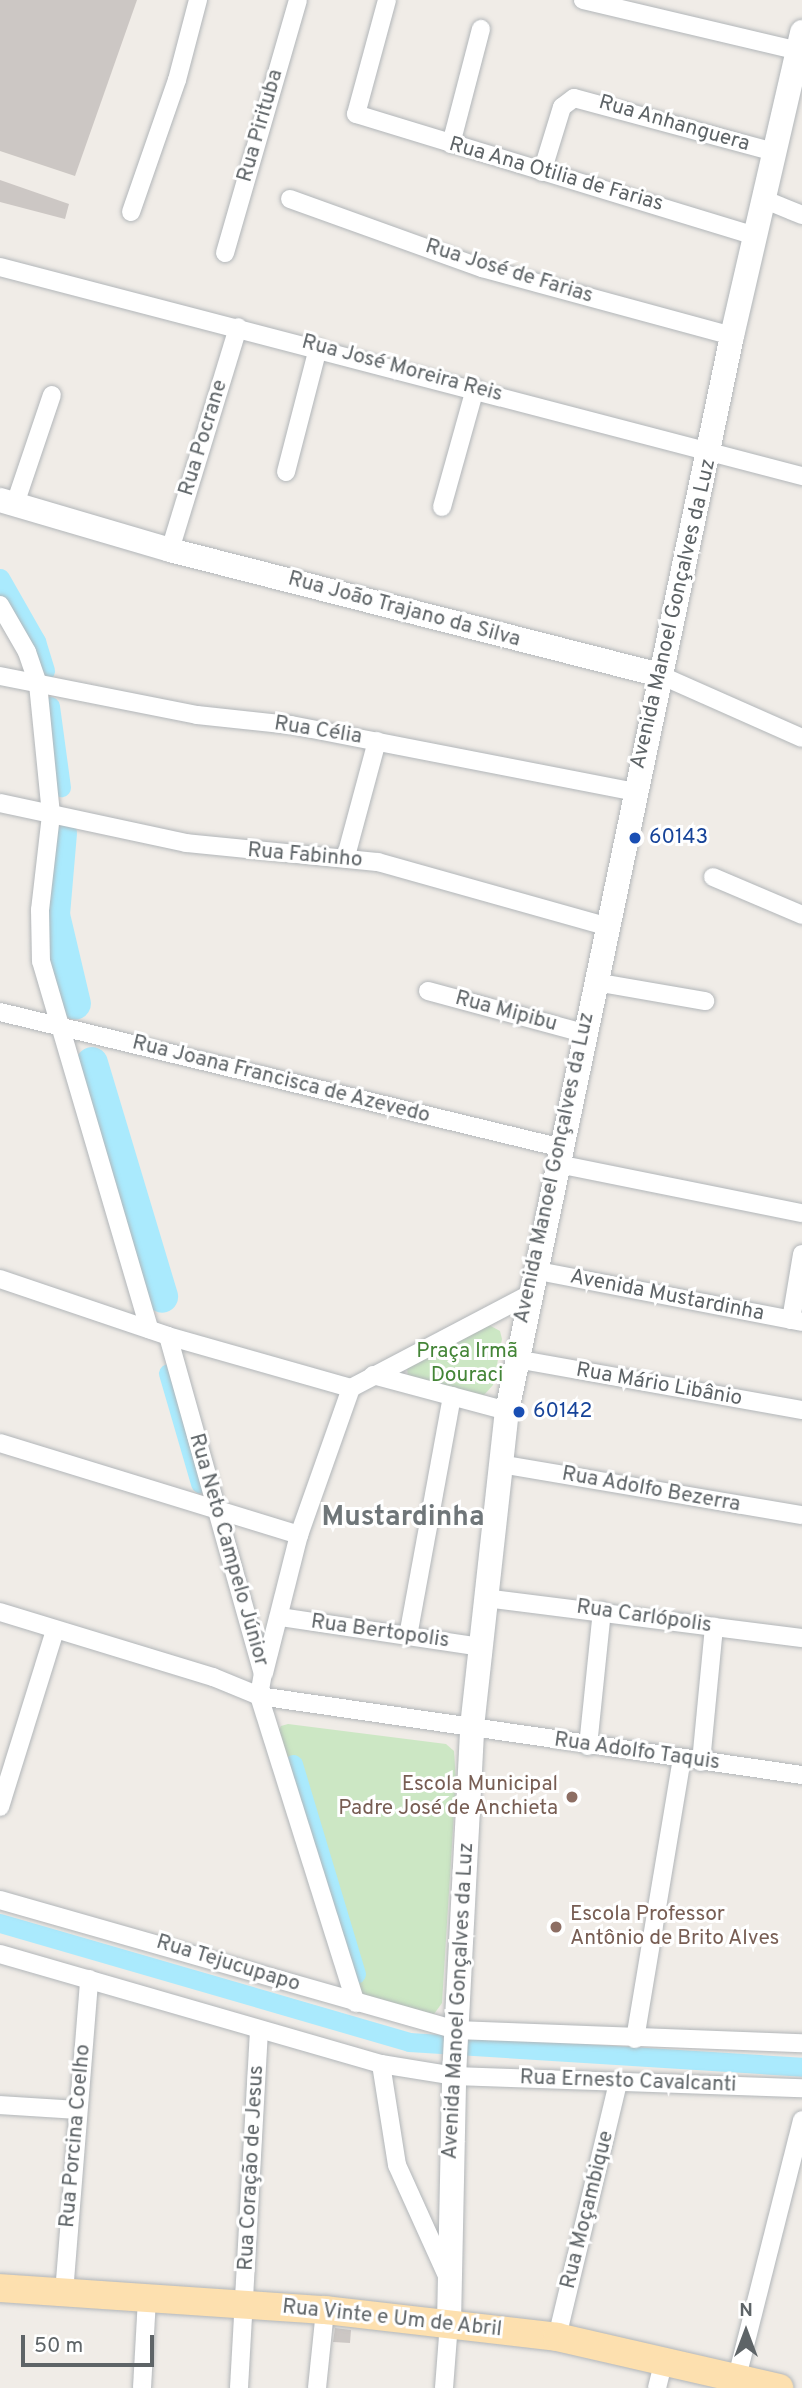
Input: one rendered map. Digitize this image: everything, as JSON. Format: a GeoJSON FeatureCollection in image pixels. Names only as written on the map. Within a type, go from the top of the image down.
{"type":"FeatureCollection","features":[{"type":"Feature","properties":{"kind":"main road","name":"Avenida Manoel Gonçalves da Luz"},"geometry":{"type":"LineString","coordinates":[[449,2323],[454,2072],[472,1727],[507,1411],[533,1270],[560,1156],[606,926],[710,453],[732,336],[774,152],[796,89],[800,42]]}},
{"type":"Feature","properties":{"kind":"main road","name":"Rua João Trajano da Silva"},"geometry":{"type":"LineString","coordinates":[[8,502],[170,550],[660,675]]}},
{"type":"Feature","properties":{"kind":"main road","name":"Rua Vinte e Um de Abril"},"geometry":{"type":"LineString","coordinates":[[0,2288],[325,2310],[449,2323],[557,2337],[779,2388]]}},
{"type":"Feature","properties":{"kind":"street"},"geometry":{"type":"LineString","coordinates":[[131,212],[177,80],[198,0]]}},
{"type":"Feature","properties":{"kind":"street","name":"Rua Pirituba"},"geometry":{"type":"LineString","coordinates":[[225,253],[298,0]]}},
{"type":"Feature","properties":{"kind":"street","name":"Rua Ana Otilia de Farias"},"geometry":{"type":"LineString","coordinates":[[387,0],[356,114],[756,236]]}},
{"type":"Feature","properties":{"kind":"street"},"geometry":{"type":"LineString","coordinates":[[583,0],[800,42]]}},
{"type":"Feature","properties":{"kind":"street"},"geometry":{"type":"LineString","coordinates":[[451,144],[481,29]]}},
{"type":"Feature","properties":{"kind":"street","name":"Rua Anhanguera"},"geometry":{"type":"LineString","coordinates":[[542,172],[562,107],[574,98],[774,152]]}},
{"type":"Feature","properties":{"kind":"street","name":"Rua José de Farias"},"geometry":{"type":"LineString","coordinates":[[290,198],[482,268],[732,336]]}},
{"type":"Feature","properties":{"kind":"street"},"geometry":{"type":"LineString","coordinates":[[763,199],[802,215]]}},
{"type":"Feature","properties":{"kind":"street","name":"Rua José Moreira Reis"},"geometry":{"type":"LineString","coordinates":[[0,267],[475,388],[802,476]]}},
{"type":"Feature","properties":{"kind":"street","name":"Rua Pocrane"},"geometry":{"type":"LineString","coordinates":[[170,550],[238,327]]}},
{"type":"Feature","properties":{"kind":"street"},"geometry":{"type":"LineString","coordinates":[[286,471],[318,348]]}},
{"type":"Feature","properties":{"kind":"street"},"geometry":{"type":"LineString","coordinates":[[442,507],[475,388]]}},
{"type":"Feature","properties":{"kind":"street"},"geometry":{"type":"LineString","coordinates":[[8,502],[52,395]]}},
{"type":"Feature","properties":{"kind":"street"},"geometry":{"type":"LineString","coordinates":[[0,605],[27,652],[38,684],[51,815],[38,937],[149,1329]]}},
{"type":"Feature","properties":{"kind":"street","name":"Rua João Trajano da Silva"},"geometry":{"type":"LineString","coordinates":[[660,675],[802,738]]}},
{"type":"Feature","properties":{"kind":"street","name":"Rua Célia"},"geometry":{"type":"LineString","coordinates":[[0,676],[197,715],[291,725],[635,792]]}},
{"type":"Feature","properties":{"kind":"street"},"geometry":{"type":"LineString","coordinates":[[346,856],[377,741]]}},
{"type":"Feature","properties":{"kind":"street","name":"Rua Fabinho"},"geometry":{"type":"LineString","coordinates":[[0,803],[186,843],[346,856],[606,926]]}},
{"type":"Feature","properties":{"kind":"street"},"geometry":{"type":"LineString","coordinates":[[713,877],[802,915]]}},
{"type":"Feature","properties":{"kind":"street"},"geometry":{"type":"LineString","coordinates":[[595,982],[705,1001]]}},
{"type":"Feature","properties":{"kind":"street","name":"Rua Mipibu"},"geometry":{"type":"LineString","coordinates":[[428,991],[584,1033]]}},
{"type":"Feature","properties":{"kind":"street","name":"Rua Joana Francisca de Azevedo"},"geometry":{"type":"LineString","coordinates":[[0,1012],[560,1156],[802,1213]]}},
{"type":"Feature","properties":{"kind":"street"},"geometry":{"type":"LineString","coordinates":[[796,1321],[802,1254]]}},
{"type":"Feature","properties":{"kind":"street","name":"Avenida Mustardinha"},"geometry":{"type":"LineString","coordinates":[[533,1270],[796,1321]]}},
{"type":"Feature","properties":{"kind":"street"},"geometry":{"type":"LineString","coordinates":[[0,1279],[168,1336],[351,1388]]}},
{"type":"Feature","properties":{"kind":"street"},"geometry":{"type":"LineString","coordinates":[[263,1673],[280,1617],[299,1535],[351,1388],[528,1295]]}},
{"type":"Feature","properties":{"kind":"street","name":"Rua Neto Campelo Júnior"},"geometry":{"type":"LineString","coordinates":[[168,1336],[263,1673],[259,1696],[356,2003]]}},
{"type":"Feature","properties":{"kind":"street","name":"Rua Mário Libânio"},"geometry":{"type":"LineString","coordinates":[[516,1359],[802,1410]]}},
{"type":"Feature","properties":{"kind":"street"},"geometry":{"type":"LineString","coordinates":[[373,1375],[507,1411]]}},
{"type":"Feature","properties":{"kind":"street"},"geometry":{"type":"LineString","coordinates":[[408,1636],[452,1396]]}},
{"type":"Feature","properties":{"kind":"street"},"geometry":{"type":"LineString","coordinates":[[0,1443],[299,1535]]}},
{"type":"Feature","properties":{"kind":"street","name":"Rua Adolfo Bezerra"},"geometry":{"type":"LineString","coordinates":[[500,1464],[802,1515]]}},
{"type":"Feature","properties":{"kind":"street","name":"Rua Carlópolis"},"geometry":{"type":"LineString","coordinates":[[485,1598],[802,1638]]}},
{"type":"Feature","properties":{"kind":"street"},"geometry":{"type":"LineString","coordinates":[[589,1746],[602,1611]]}},
{"type":"Feature","properties":{"kind":"street","name":"Rua Adolfo Taquis"},"geometry":{"type":"LineString","coordinates":[[0,1612],[213,1677],[259,1696],[802,1775]]}},
{"type":"Feature","properties":{"kind":"street","name":"Rua Bertopolis"},"geometry":{"type":"LineString","coordinates":[[280,1617],[480,1647]]}},
{"type":"Feature","properties":{"kind":"street"},"geometry":{"type":"LineString","coordinates":[[701,1762],[714,1627]]}},
{"type":"Feature","properties":{"kind":"street"},"geometry":{"type":"LineString","coordinates":[[0,1807],[55,1630]]}},
{"type":"Feature","properties":{"kind":"street"},"geometry":{"type":"LineString","coordinates":[[635,2039],[682,1759]]}},
{"type":"Feature","properties":{"kind":"street","name":"Rua Tejucupapo"},"geometry":{"type":"LineString","coordinates":[[0,1900],[456,2033]]}},
{"type":"Feature","properties":{"kind":"street"},"geometry":{"type":"LineString","coordinates":[[0,1954],[259,2031],[381,2064],[454,2072]]}},
{"type":"Feature","properties":{"kind":"street","name":"Rua Porcina Coelho"},"geometry":{"type":"LineString","coordinates":[[64,2293],[89,1979]]}},
{"type":"Feature","properties":{"kind":"street","name":"Rua Coração de Jesus"},"geometry":{"type":"LineString","coordinates":[[239,2388],[246,2306],[259,2031]]}},
{"type":"Feature","properties":{"kind":"street","name":"Rua Ernesto Cavalcanti"},"geometry":{"type":"LineString","coordinates":[[456,2033],[802,2043]]}},
{"type":"Feature","properties":{"kind":"street"},"geometry":{"type":"LineString","coordinates":[[381,2064],[397,2165],[448,2278]]}},
{"type":"Feature","properties":{"kind":"street","name":"Rua Ernesto Cavalcanti"},"geometry":{"type":"LineString","coordinates":[[454,2072],[618,2082],[802,2088]]}},
{"type":"Feature","properties":{"kind":"street","name":"Rua Moçambique"},"geometry":{"type":"LineString","coordinates":[[557,2337],[618,2082]]}},
{"type":"Feature","properties":{"kind":"street"},"geometry":{"type":"LineString","coordinates":[[0,2105],[77,2110]]}},
{"type":"Feature","properties":{"kind":"street"},"geometry":{"type":"LineString","coordinates":[[737,2377],[802,2120]]}},
{"type":"Feature","properties":{"kind":"street"},"geometry":{"type":"LineString","coordinates":[[142,2388],[147,2299]]}},
{"type":"Feature","properties":{"kind":"street"},"geometry":{"type":"LineString","coordinates":[[317,2388],[325,2310]]}},
{"type":"Feature","properties":{"kind":"street"},"geometry":{"type":"LineString","coordinates":[[444,2388],[449,2323]]}},
{"type":"Feature","properties":{"kind":"street"},"geometry":{"type":"LineString","coordinates":[[657,2388],[664,2360]]}},
{"type":"Feature","properties":{"kind":"green space","name":"Praça Irmã Douraci"},"geometry":{"type":"Polygon","coordinates":[[[489,1325],[500,1331],[502,1339],[493,1385],[484,1395],[408,1377],[407,1368],[489,1325]]]}},
{"type":"Feature","properties":{"kind":"green space"},"geometry":{"type":"Polygon","coordinates":[[[288,1724],[446,1744],[454,1751],[456,1780],[442,2003],[434,2014],[365,1997],[354,1983],[276,1736],[281,1726],[288,1724]]]}},
{"type":"Feature","properties":{"kind":"building"},"geometry":{"type":"Polygon","coordinates":[[[0,0],[137,0],[75,176],[0,151],[0,0]]]}},
{"type":"Feature","properties":{"kind":"building"},"geometry":{"type":"Polygon","coordinates":[[[0,180],[69,204],[65,219],[0,202],[0,180]]]}},
{"type":"Feature","properties":{"kind":"building"},"geometry":{"type":"Polygon","coordinates":[[[335,2328],[351,2330],[350,2343],[333,2342],[335,2328]]]}},
{"type":"Feature","properties":{"kind":"waterway"},"geometry":{"type":"LineString","coordinates":[[0,578],[36,641],[45,671]]}},
{"type":"Feature","properties":{"kind":"waterway"},"geometry":{"type":"LineString","coordinates":[[50,706],[61,787]]}},
{"type":"Feature","properties":{"kind":"waterway"},"geometry":{"type":"LineString","coordinates":[[61,833],[54,915],[75,1004]]}},
{"type":"Feature","properties":{"kind":"waterway"},"geometry":{"type":"LineString","coordinates":[[92,1063],[162,1297]]}},
{"type":"Feature","properties":{"kind":"waterway"},"geometry":{"type":"LineString","coordinates":[[168,1373],[200,1483]]}},
{"type":"Feature","properties":{"kind":"waterway"},"geometry":{"type":"LineString","coordinates":[[293,1764],[356,1974]]}},
{"type":"Feature","properties":{"kind":"waterway"},"geometry":{"type":"LineString","coordinates":[[0,1923],[409,2042],[802,2067]]}},
{"type":"Feature","properties":{"kind":"place","name":"60143"},"geometry":{"type":"Point","coordinates":[635,838]}},
{"type":"Feature","properties":{"kind":"place","name":"60142"},"geometry":{"type":"Point","coordinates":[519,1412]}},
{"type":"Feature","properties":{"kind":"place","name":"Escola Municipal Padre José de Anchieta"},"geometry":{"type":"Point","coordinates":[572,1797]}},
{"type":"Feature","properties":{"kind":"place","name":"Escola Professor Antônio de Brito Alves"},"geometry":{"type":"Point","coordinates":[556,1927]}},
{"type":"Feature","properties":{"kind":"district","name":"Mustardinha"},"geometry":{"type":"Point","coordinates":[403,1518]}}]}
